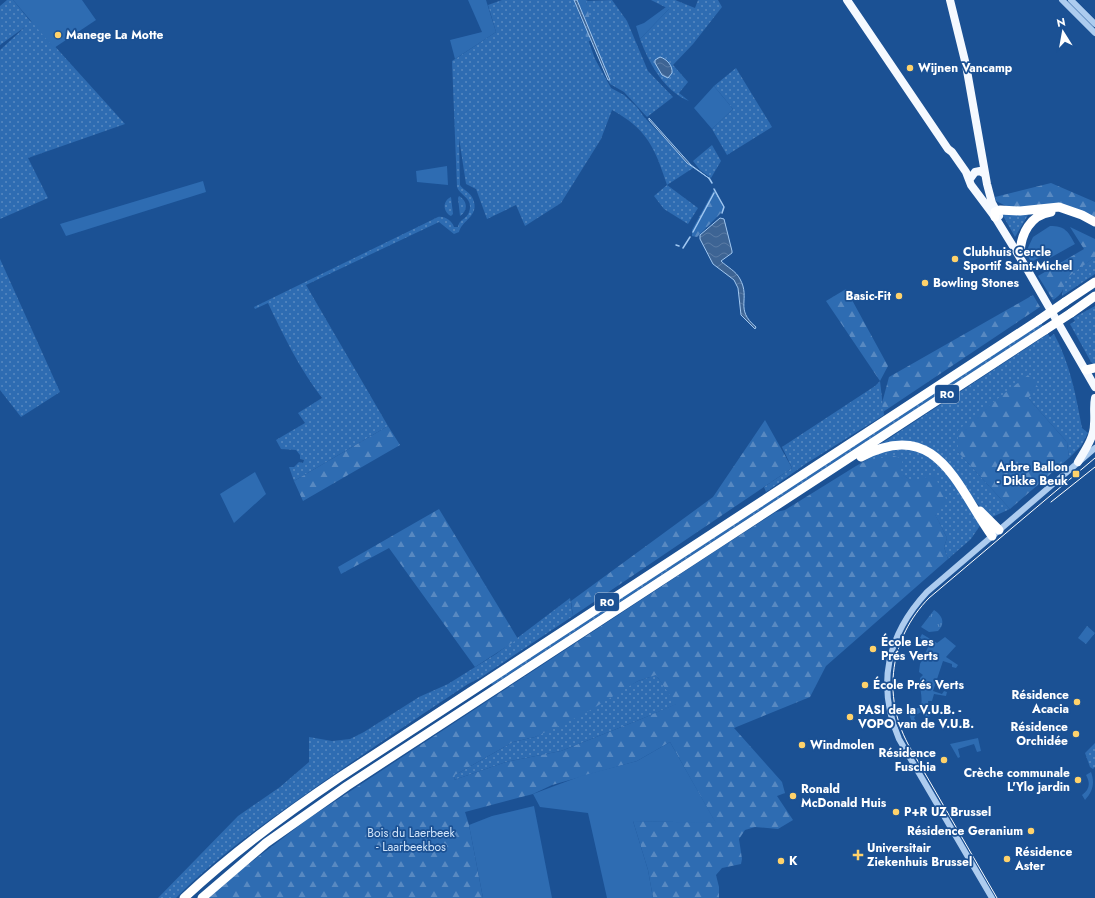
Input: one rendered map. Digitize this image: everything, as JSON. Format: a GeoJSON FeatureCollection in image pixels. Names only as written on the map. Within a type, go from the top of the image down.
{"type":"FeatureCollection","features":[{"type":"Feature","properties":{"kind":"highway"},"geometry":{"type":"LineString","coordinates":[[995,210],[1020,211],[1059,207],[1082,215],[1095,222]]}},
{"type":"Feature","properties":{"kind":"highway"},"geometry":{"type":"LineString","coordinates":[[1020,253],[1022,237],[1025,230],[1036,218],[1046,212],[1066,212],[1095,226]]}},
{"type":"Feature","properties":{"kind":"highway"},"geometry":{"type":"LineString","coordinates":[[1083,290],[1087,281],[1095,276]]}},
{"type":"Feature","properties":{"kind":"highway","name":"R0"},"geometry":{"type":"LineString","coordinates":[[184,898],[229,857],[340,776],[1095,282]]}},
{"type":"Feature","properties":{"kind":"highway","name":"R0"},"geometry":{"type":"LineString","coordinates":[[202,898],[237,866],[305,815],[1095,296]]}},
{"type":"Feature","properties":{"kind":"highway"},"geometry":{"type":"LineString","coordinates":[[850,458],[861,457],[879,448],[893,445],[905,445],[922,449],[932,454],[945,464],[971,502],[995,533]]}},
{"type":"Feature","properties":{"kind":"main road"},"geometry":{"type":"LineString","coordinates":[[847,0],[970,179],[974,189],[995,210],[1020,253],[1027,269]]}},
{"type":"Feature","properties":{"kind":"main road"},"geometry":{"type":"LineString","coordinates":[[950,0],[966,65],[987,184],[995,210],[1027,269],[1090,369],[1095,387]]}},
{"type":"Feature","properties":{"kind":"main road"},"geometry":{"type":"LineString","coordinates":[[970,179],[975,172],[980,171],[985,174]]}},
{"type":"Feature","properties":{"kind":"main road"},"geometry":{"type":"LineString","coordinates":[[974,189],[981,190],[987,184]]}},
{"type":"Feature","properties":{"kind":"main road"},"geometry":{"type":"LineString","coordinates":[[1078,462],[1087,448],[1092,435],[1094,426],[1095,398]]}},
{"type":"Feature","properties":{"kind":"street"},"geometry":{"type":"LineString","coordinates":[[1062,0],[1095,32]]}},
{"type":"Feature","properties":{"kind":"street"},"geometry":{"type":"LineString","coordinates":[[1070,0],[1095,24]]}},
{"type":"Feature","properties":{"kind":"street"},"geometry":{"type":"LineString","coordinates":[[992,898],[899,739],[890,712],[886,682],[893,648],[896,636],[908,615],[927,592],[1095,448]]}},
{"type":"Feature","properties":{"kind":"green space"},"geometry":{"type":"Polygon","coordinates":[[[7,0],[13,0],[31,22],[32,21],[125,124],[28,158],[48,198],[0,219],[0,50],[25,27],[0,45],[0,6],[7,0]]]}},
{"type":"Feature","properties":{"kind":"green space","name":"Manege La Motte"},"geometry":{"type":"Polygon","coordinates":[[[13,0],[82,0],[96,20],[54,48],[13,0]]]}},
{"type":"Feature","properties":{"kind":"green space"},"geometry":{"type":"Polygon","coordinates":[[[468,0],[486,0],[496,32],[455,59],[450,40],[482,32],[468,0]]]}},
{"type":"Feature","properties":{"kind":"green space"},"geometry":{"type":"Polygon","coordinates":[[[502,0],[574,0],[595,59],[611,88],[624,95],[637,107],[644,117],[693,168],[667,185],[654,150],[642,132],[624,117],[612,110],[601,139],[561,203],[525,226],[516,205],[487,219],[476,189],[466,184],[459,138],[460,185],[472,197],[475,205],[472,214],[463,224],[459,232],[454,234],[439,222],[306,285],[388,426],[294,481],[289,467],[294,467],[299,462],[303,463],[304,460],[300,459],[300,455],[296,450],[281,449],[276,440],[305,423],[298,413],[322,398],[293,352],[268,303],[255,309],[254,307],[438,217],[448,219],[454,227],[458,227],[460,222],[467,216],[470,203],[457,187],[452,61],[496,32],[488,5],[502,0]]]}},
{"type":"Feature","properties":{"kind":"green space"},"geometry":{"type":"Polygon","coordinates":[[[577,0],[588,0],[586,1],[594,39],[587,42],[577,0]]]}},
{"type":"Feature","properties":{"kind":"green space"},"geometry":{"type":"Polygon","coordinates":[[[612,0],[627,21],[648,71],[673,97],[647,117],[624,92],[610,84],[592,40],[586,1],[612,0]]]}},
{"type":"Feature","properties":{"kind":"green space"},"geometry":{"type":"Polygon","coordinates":[[[651,0],[675,0],[695,8],[698,0],[718,0],[722,7],[693,44],[673,65],[688,82],[679,93],[689,101],[672,90],[658,75],[640,39],[669,9],[651,0]]]}},
{"type":"Feature","properties":{"kind":"green space"},"geometry":{"type":"Polygon","coordinates":[[[666,7],[670,8],[640,39],[636,26],[644,23],[666,7]]]}},
{"type":"Feature","properties":{"kind":"green space"},"geometry":{"type":"Polygon","coordinates":[[[736,68],[772,127],[727,155],[712,129],[733,109],[714,86],[736,68]]]}},
{"type":"Feature","properties":{"kind":"green space"},"geometry":{"type":"Polygon","coordinates":[[[714,86],[733,109],[712,129],[694,108],[714,86]]]}},
{"type":"Feature","properties":{"kind":"green space"},"geometry":{"type":"Polygon","coordinates":[[[712,145],[721,161],[711,178],[700,170],[693,161],[712,145]]]}},
{"type":"Feature","properties":{"kind":"green space"},"geometry":{"type":"Polygon","coordinates":[[[447,166],[448,185],[417,182],[416,171],[447,166]]]}},
{"type":"Feature","properties":{"kind":"green space"},"geometry":{"type":"Polygon","coordinates":[[[203,181],[206,192],[66,236],[60,224],[203,181]]]}},
{"type":"Feature","properties":{"kind":"green space"},"geometry":{"type":"Polygon","coordinates":[[[1051,183],[1095,202],[1095,219],[1075,209],[1008,207],[996,201],[995,197],[1051,183]]]}},
{"type":"Feature","properties":{"kind":"green space"},"geometry":{"type":"Polygon","coordinates":[[[667,185],[698,208],[688,224],[664,209],[654,196],[667,185]]]}},
{"type":"Feature","properties":{"kind":"green space"},"geometry":{"type":"Polygon","coordinates":[[[715,188],[724,210],[697,237],[692,236],[692,230],[715,188]]]}},
{"type":"Feature","properties":{"kind":"green space"},"geometry":{"type":"Polygon","coordinates":[[[459,196],[462,198],[466,206],[463,214],[460,216],[458,198],[459,196]]]}},
{"type":"Feature","properties":{"kind":"green space"},"geometry":{"type":"Polygon","coordinates":[[[451,197],[453,214],[451,216],[446,212],[445,204],[451,197]]]}},
{"type":"Feature","properties":{"kind":"green space"},"geometry":{"type":"Polygon","coordinates":[[[1002,214],[1028,215],[1015,237],[1002,214]]]}},
{"type":"Feature","properties":{"kind":"green space"},"geometry":{"type":"Polygon","coordinates":[[[1050,226],[1063,228],[1066,230],[1075,244],[1050,258],[1047,254],[1031,262],[1026,252],[1033,237],[1050,226]]]}},
{"type":"Feature","properties":{"kind":"green space"},"geometry":{"type":"Polygon","coordinates":[[[1070,227],[1095,239],[1095,257],[1065,279],[1062,291],[1059,296],[1053,300],[1038,276],[1084,249],[1070,227]]]}},
{"type":"Feature","properties":{"kind":"green space"},"geometry":{"type":"Polygon","coordinates":[[[1095,257],[1095,274],[1062,296],[1064,279],[1095,257]]]}},
{"type":"Feature","properties":{"kind":"green space"},"geometry":{"type":"Polygon","coordinates":[[[0,259],[60,392],[21,417],[0,390],[0,259]]]}},
{"type":"Feature","properties":{"kind":"green space"},"geometry":{"type":"Polygon","coordinates":[[[846,289],[888,366],[880,381],[826,301],[846,289]]]}},
{"type":"Feature","properties":{"kind":"green space"},"geometry":{"type":"Polygon","coordinates":[[[1033,295],[1040,307],[883,412],[882,403],[889,377],[1033,295]]]}},
{"type":"Feature","properties":{"kind":"green space"},"geometry":{"type":"Polygon","coordinates":[[[1095,306],[1095,365],[1091,362],[1070,324],[1075,321],[1073,318],[1095,306]]]}},
{"type":"Feature","properties":{"kind":"green space"},"geometry":{"type":"Polygon","coordinates":[[[1041,323],[1043,326],[493,685],[491,683],[1041,323]]]}},
{"type":"Feature","properties":{"kind":"green space"},"geometry":{"type":"Polygon","coordinates":[[[1048,334],[1050,337],[1054,334],[1060,345],[1075,392],[1082,428],[1088,433],[1081,446],[1069,458],[1067,442],[1028,398],[958,452],[1010,509],[990,518],[930,450],[876,447],[1048,334]]]}},
{"type":"Feature","properties":{"kind":"green space"},"geometry":{"type":"Polygon","coordinates":[[[1028,375],[1038,387],[1028,398],[1067,442],[1069,458],[1010,509],[958,452],[958,430],[1028,375]]]}},
{"type":"Feature","properties":{"kind":"green space"},"geometry":{"type":"Polygon","coordinates":[[[880,381],[884,415],[807,463],[766,492],[764,487],[792,468],[782,447],[875,386],[880,381]]]}},
{"type":"Feature","properties":{"kind":"green space"},"geometry":{"type":"Polygon","coordinates":[[[765,420],[792,468],[573,616],[571,601],[713,497],[765,420]]]}},
{"type":"Feature","properties":{"kind":"green space"},"geometry":{"type":"Polygon","coordinates":[[[388,426],[400,445],[303,501],[294,481],[388,426]]]}},
{"type":"Feature","properties":{"kind":"green space"},"geometry":{"type":"Polygon","coordinates":[[[909,449],[924,453],[945,469],[981,524],[971,539],[948,559],[944,547],[947,538],[921,491],[910,480],[900,474],[868,460],[856,466],[881,451],[909,449]]]}},
{"type":"Feature","properties":{"kind":"green space","name":"Bois du Laerbeek - Laarbeekbos"},"geometry":{"type":"Polygon","coordinates":[[[894,456],[903,459],[900,473],[912,481],[934,475],[946,499],[935,514],[947,538],[944,547],[948,559],[826,666],[810,697],[734,728],[782,782],[785,793],[777,796],[793,820],[778,829],[755,827],[745,830],[739,839],[742,859],[741,864],[722,868],[716,875],[719,887],[719,898],[653,898],[648,870],[633,821],[715,822],[670,742],[637,761],[552,785],[533,794],[465,812],[469,825],[483,898],[209,898],[241,870],[308,819],[776,512],[785,510],[868,460],[894,456]],[[656,675],[638,681],[584,714],[535,737],[513,742],[455,775],[454,780],[506,762],[561,751],[676,704],[656,675]]]}},
{"type":"Feature","properties":{"kind":"green space"},"geometry":{"type":"Polygon","coordinates":[[[255,472],[266,494],[234,523],[220,494],[255,472]]]}},
{"type":"Feature","properties":{"kind":"green space"},"geometry":{"type":"Polygon","coordinates":[[[439,509],[518,639],[475,667],[389,548],[341,574],[338,567],[439,509]]]}},
{"type":"Feature","properties":{"kind":"green space"},"geometry":{"type":"Polygon","coordinates":[[[570,598],[573,616],[423,714],[289,806],[216,861],[176,898],[158,898],[238,816],[280,787],[309,762],[309,737],[332,741],[350,739],[364,732],[419,697],[448,684],[496,654],[570,598]]]}},
{"type":"Feature","properties":{"kind":"green space"},"geometry":{"type":"Polygon","coordinates":[[[934,610],[941,617],[942,625],[938,631],[929,632],[921,627],[934,610]]]}},
{"type":"Feature","properties":{"kind":"green space"},"geometry":{"type":"Polygon","coordinates":[[[1087,626],[1095,633],[1086,644],[1078,638],[1087,626]]]}},
{"type":"Feature","properties":{"kind":"green space"},"geometry":{"type":"Polygon","coordinates":[[[922,634],[937,643],[945,637],[956,646],[946,657],[958,665],[956,668],[952,667],[952,664],[943,661],[933,691],[942,694],[944,691],[947,692],[946,696],[934,694],[932,701],[928,701],[930,716],[926,718],[924,713],[922,714],[921,712],[916,715],[914,718],[919,726],[914,728],[907,708],[920,708],[922,701],[920,678],[923,675],[919,672],[920,664],[930,643],[920,638],[922,634]]]}},
{"type":"Feature","properties":{"kind":"green space"},"geometry":{"type":"Polygon","coordinates":[[[656,675],[677,704],[561,751],[506,762],[454,780],[455,775],[513,742],[535,737],[638,681],[656,675]]]}},
{"type":"Feature","properties":{"kind":"green space"},"geometry":{"type":"Polygon","coordinates":[[[978,738],[981,751],[977,752],[974,744],[958,749],[960,757],[958,758],[950,744],[978,738]]]}},
{"type":"Feature","properties":{"kind":"green space"},"geometry":{"type":"Polygon","coordinates":[[[670,742],[716,823],[633,821],[648,870],[653,898],[607,898],[588,813],[540,807],[533,794],[581,776],[637,761],[670,742]]]}},
{"type":"Feature","properties":{"kind":"green space"},"geometry":{"type":"Polygon","coordinates":[[[1095,743],[1095,767],[1093,769],[1090,767],[1085,753],[1095,743]]]}},
{"type":"Feature","properties":{"kind":"green space"},"geometry":{"type":"Polygon","coordinates":[[[1091,772],[1093,780],[1092,787],[1085,800],[1082,795],[1088,786],[1086,775],[1091,772]]]}},
{"type":"Feature","properties":{"kind":"green space"},"geometry":{"type":"Polygon","coordinates":[[[534,806],[552,898],[483,898],[469,825],[492,816],[534,806]]]}},
{"type":"Feature","properties":{"kind":"water"},"geometry":{"type":"Polygon","coordinates":[[[574,0],[577,0],[610,80],[608,80],[574,0]]]}},
{"type":"Feature","properties":{"kind":"water"},"geometry":{"type":"Polygon","coordinates":[[[660,57],[667,61],[672,68],[672,73],[668,78],[662,75],[655,63],[655,60],[660,57]]]}},
{"type":"Feature","properties":{"kind":"water"},"geometry":{"type":"Polygon","coordinates":[[[649,118],[691,165],[710,179],[687,163],[649,120],[649,118]]]}},
{"type":"Feature","properties":{"kind":"water"},"geometry":{"type":"Polygon","coordinates":[[[720,218],[724,219],[732,251],[732,253],[721,261],[734,271],[740,279],[744,292],[744,309],[749,321],[756,327],[755,329],[741,315],[738,288],[734,280],[713,264],[700,239],[700,235],[720,218]]]}},
{"type":"Feature","properties":{"kind":"waterway"},"geometry":{"type":"LineString","coordinates":[[709,178],[712,183]]}},
{"type":"Feature","properties":{"kind":"waterway"},"geometry":{"type":"LineString","coordinates":[[714,189],[724,207],[722,213]]}},
{"type":"Feature","properties":{"kind":"waterway"},"geometry":{"type":"LineString","coordinates":[[693,232],[714,193]]}},
{"type":"Feature","properties":{"kind":"waterway"},"geometry":{"type":"LineString","coordinates":[[683,248],[690,237]]}},
{"type":"Feature","properties":{"kind":"tram line"},"geometry":{"type":"LineString","coordinates":[[997,898],[908,744],[900,725],[895,706],[893,687],[894,668],[898,649],[916,614],[929,598],[1095,458]]}},
{"type":"Feature","properties":{"kind":"tram line"},"geometry":{"type":"LineString","coordinates":[[1051,502],[1095,467]]}},
{"type":"Feature","properties":{"kind":"place","name":"Manege La Motte"},"geometry":{"type":"Point","coordinates":[58,35]}},
{"type":"Feature","properties":{"kind":"place","name":"Wijnen Vancamp"},"geometry":{"type":"Point","coordinates":[910,68]}},
{"type":"Feature","properties":{"kind":"place","name":"Clubhuis Cercle Sportif Saint-Michel"},"geometry":{"type":"Point","coordinates":[955,259]}},
{"type":"Feature","properties":{"kind":"place","name":"Bowling Stones"},"geometry":{"type":"Point","coordinates":[925,283]}},
{"type":"Feature","properties":{"kind":"place","name":"Basic-Fit"},"geometry":{"type":"Point","coordinates":[899,296]}},
{"type":"Feature","properties":{"kind":"place","name":"Arbre Ballon - Dikke Beuk"},"geometry":{"type":"Point","coordinates":[1076,474]}},
{"type":"Feature","properties":{"kind":"place","name":"École Les Prés Verts"},"geometry":{"type":"Point","coordinates":[873,649]}},
{"type":"Feature","properties":{"kind":"place","name":"École Prés Verts"},"geometry":{"type":"Point","coordinates":[865,685]}},
{"type":"Feature","properties":{"kind":"place","name":"Résidence Acacia"},"geometry":{"type":"Point","coordinates":[1077,702]}},
{"type":"Feature","properties":{"kind":"place","name":"PASI de la V.U.B. - VOPO van de V.U.B."},"geometry":{"type":"Point","coordinates":[850,717]}},
{"type":"Feature","properties":{"kind":"place","name":"Résidence Orchidée"},"geometry":{"type":"Point","coordinates":[1076,734]}},
{"type":"Feature","properties":{"kind":"place","name":"Windmolen"},"geometry":{"type":"Point","coordinates":[802,745]}},
{"type":"Feature","properties":{"kind":"place","name":"Résidence Fuschia"},"geometry":{"type":"Point","coordinates":[944,760]}},
{"type":"Feature","properties":{"kind":"place","name":"Crèche communale L'Ylo jardin"},"geometry":{"type":"Point","coordinates":[1078,780]}},
{"type":"Feature","properties":{"kind":"place","name":"Ronald McDonald Huis"},"geometry":{"type":"Point","coordinates":[793,796]}},
{"type":"Feature","properties":{"kind":"place","name":"P+R UZ Brussel"},"geometry":{"type":"Point","coordinates":[896,812]}},
{"type":"Feature","properties":{"kind":"place","name":"Résidence Geranium"},"geometry":{"type":"Point","coordinates":[1031,831]}},
{"type":"Feature","properties":{"kind":"place","name":"Universitair Ziekenhuis Brussel"},"geometry":{"type":"Point","coordinates":[858,855]}},
{"type":"Feature","properties":{"kind":"place","name":"Résidence Aster"},"geometry":{"type":"Point","coordinates":[1007,859]}},
{"type":"Feature","properties":{"kind":"place","name":"K"},"geometry":{"type":"Point","coordinates":[781,861]}}]}
